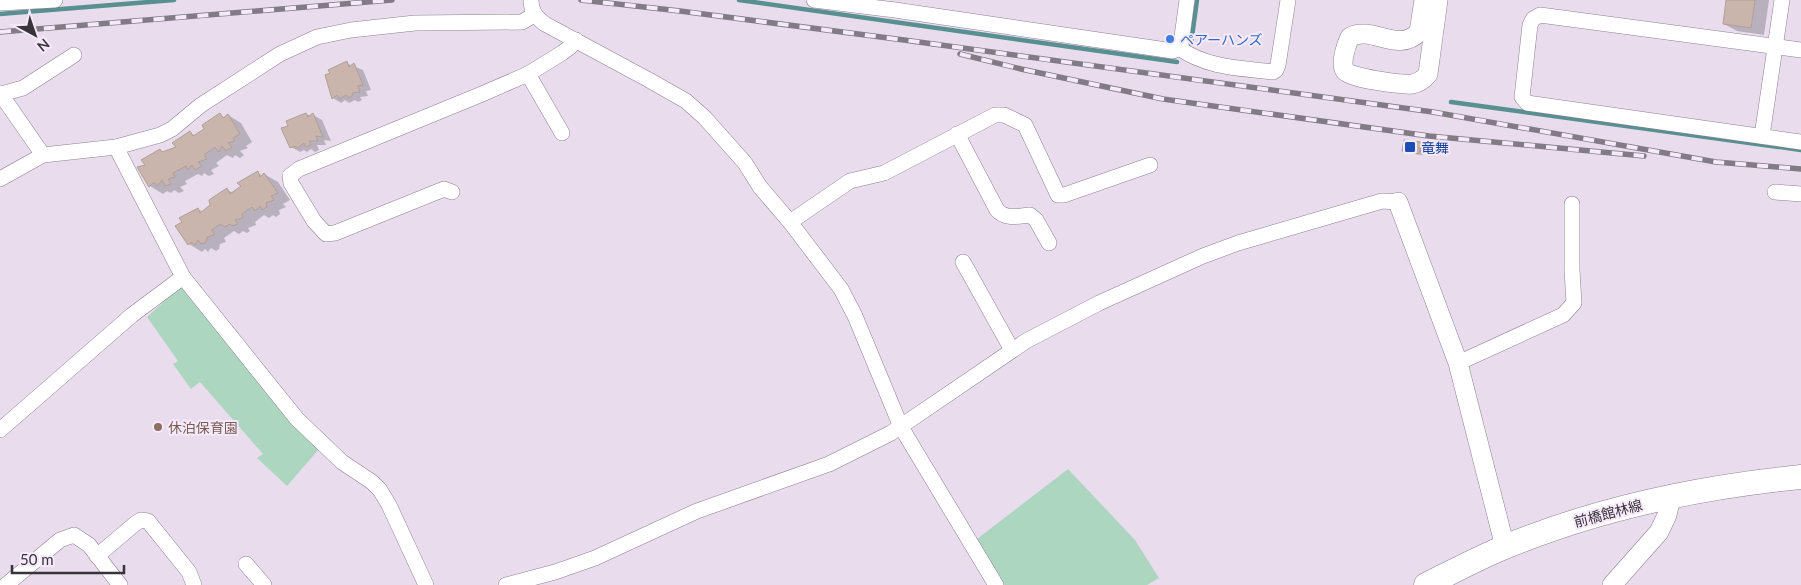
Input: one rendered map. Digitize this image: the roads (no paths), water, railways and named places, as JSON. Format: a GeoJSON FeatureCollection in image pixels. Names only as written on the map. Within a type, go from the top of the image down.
{"type":"FeatureCollection","features":[{"type":"Feature","properties":{"kind":"main road","name":"前橋館林線"},"geometry":{"type":"LineString","coordinates":[[1426,585],[1505,547],[1564,525],[1611,511],[1671,497],[1758,481],[1801,477]]}},
{"type":"Feature","properties":{"kind":"street"},"geometry":{"type":"LineString","coordinates":[[0,3],[54,0]]}},
{"type":"Feature","properties":{"kind":"street"},"geometry":{"type":"LineString","coordinates":[[531,0],[531,8],[534,15],[545,24],[650,80],[686,102],[717,130],[745,163],[760,187],[790,222],[841,289],[855,316],[900,427],[996,585]]}},
{"type":"Feature","properties":{"kind":"street"},"geometry":{"type":"LineString","coordinates":[[814,0],[896,5],[1173,51],[1179,48],[1181,44],[1187,0]]}},
{"type":"Feature","properties":{"kind":"street"},"geometry":{"type":"LineString","coordinates":[[1179,48],[1188,55],[1215,65],[1273,72],[1278,65],[1288,0]]}},
{"type":"Feature","properties":{"kind":"street"},"geometry":{"type":"LineString","coordinates":[[1424,0],[1419,32],[1408,40],[1392,40],[1363,34],[1355,34],[1350,37],[1344,57],[1343,68],[1346,74],[1356,78],[1414,84],[1423,80],[1428,74],[1438,0]]}},
{"type":"Feature","properties":{"kind":"street"},"geometry":{"type":"LineString","coordinates":[[1762,136],[1782,0]]}},
{"type":"Feature","properties":{"kind":"street"},"geometry":{"type":"LineString","coordinates":[[0,179],[42,155],[116,147],[172,130],[201,105],[280,54],[317,37],[351,30],[415,23],[522,22],[534,15]]}},
{"type":"Feature","properties":{"kind":"street"},"geometry":{"type":"LineString","coordinates":[[1801,50],[1544,15],[1532,19],[1530,25],[1522,88],[1522,96],[1527,104],[1801,142]]}},
{"type":"Feature","properties":{"kind":"street"},"geometry":{"type":"LineString","coordinates":[[452,192],[444,189],[335,233],[326,234],[314,221],[291,183],[290,176],[299,170],[528,74],[562,53],[576,40]]}},
{"type":"Feature","properties":{"kind":"street"},"geometry":{"type":"LineString","coordinates":[[42,155],[0,94],[23,88],[74,56]]}},
{"type":"Feature","properties":{"kind":"street"},"geometry":{"type":"LineString","coordinates":[[528,74],[562,133]]}},
{"type":"Feature","properties":{"kind":"street"},"geometry":{"type":"LineString","coordinates":[[790,222],[850,181],[884,173],[995,114],[1004,115],[1025,125],[1058,195],[1064,195],[1150,165]]}},
{"type":"Feature","properties":{"kind":"street"},"geometry":{"type":"LineString","coordinates":[[957,134],[1001,215],[1008,217],[1030,214],[1036,220],[1049,243]]}},
{"type":"Feature","properties":{"kind":"street"},"geometry":{"type":"LineString","coordinates":[[116,147],[183,277],[297,419],[342,462],[372,482],[380,490],[389,505],[426,585]]}},
{"type":"Feature","properties":{"kind":"street"},"geometry":{"type":"LineString","coordinates":[[1775,192],[1801,194]]}},
{"type":"Feature","properties":{"kind":"street"},"geometry":{"type":"LineString","coordinates":[[506,585],[555,572],[595,558],[697,511],[829,464],[900,427],[1026,341],[1099,303],[1204,256],[1238,244],[1382,202],[1398,202],[1458,363],[1505,547]]}},
{"type":"Feature","properties":{"kind":"street"},"geometry":{"type":"LineString","coordinates":[[1458,363],[1563,315],[1574,303],[1572,204]]}},
{"type":"Feature","properties":{"kind":"street"},"geometry":{"type":"LineString","coordinates":[[963,262],[1012,350]]}},
{"type":"Feature","properties":{"kind":"street"},"geometry":{"type":"LineString","coordinates":[[0,430],[132,315],[183,277]]}},
{"type":"Feature","properties":{"kind":"street"},"geometry":{"type":"LineString","coordinates":[[1612,585],[1659,532],[1667,515],[1671,497]]}},
{"type":"Feature","properties":{"kind":"street"},"geometry":{"type":"LineString","coordinates":[[97,556],[136,523],[141,520],[148,521],[189,572],[194,585]]}},
{"type":"Feature","properties":{"kind":"street"},"geometry":{"type":"LineString","coordinates":[[6,585],[60,540],[74,535],[89,545],[120,585]]}},
{"type":"Feature","properties":{"kind":"street"},"geometry":{"type":"LineString","coordinates":[[246,564],[264,585]]}},
{"type":"Feature","properties":{"kind":"waterway"},"geometry":{"type":"LineString","coordinates":[[0,14],[174,0]]}},
{"type":"Feature","properties":{"kind":"waterway"},"geometry":{"type":"LineString","coordinates":[[739,0],[1177,62]]}},
{"type":"Feature","properties":{"kind":"waterway"},"geometry":{"type":"LineString","coordinates":[[1191,44],[1197,0]]}},
{"type":"Feature","properties":{"kind":"waterway"},"geometry":{"type":"LineString","coordinates":[[1451,102],[1801,150]]}},
{"type":"Feature","properties":{"kind":"railway"},"geometry":{"type":"LineString","coordinates":[[0,32],[392,0]]}},
{"type":"Feature","properties":{"kind":"railway"},"geometry":{"type":"LineString","coordinates":[[581,0],[904,40],[1433,112],[1716,162],[1801,169]]}},
{"type":"Feature","properties":{"kind":"railway"},"geometry":{"type":"LineString","coordinates":[[960,54],[1163,99],[1429,136],[1644,156]]}},
{"type":"Feature","properties":{"kind":"place","name":"ペアーハンズ"},"geometry":{"type":"Point","coordinates":[1170,39]}},
{"type":"Feature","properties":{"kind":"place","name":"竜舞"},"geometry":{"type":"Point","coordinates":[1410,147]}},
{"type":"Feature","properties":{"kind":"place","name":"休泊保育園"},"geometry":{"type":"Point","coordinates":[158,427]}}]}
